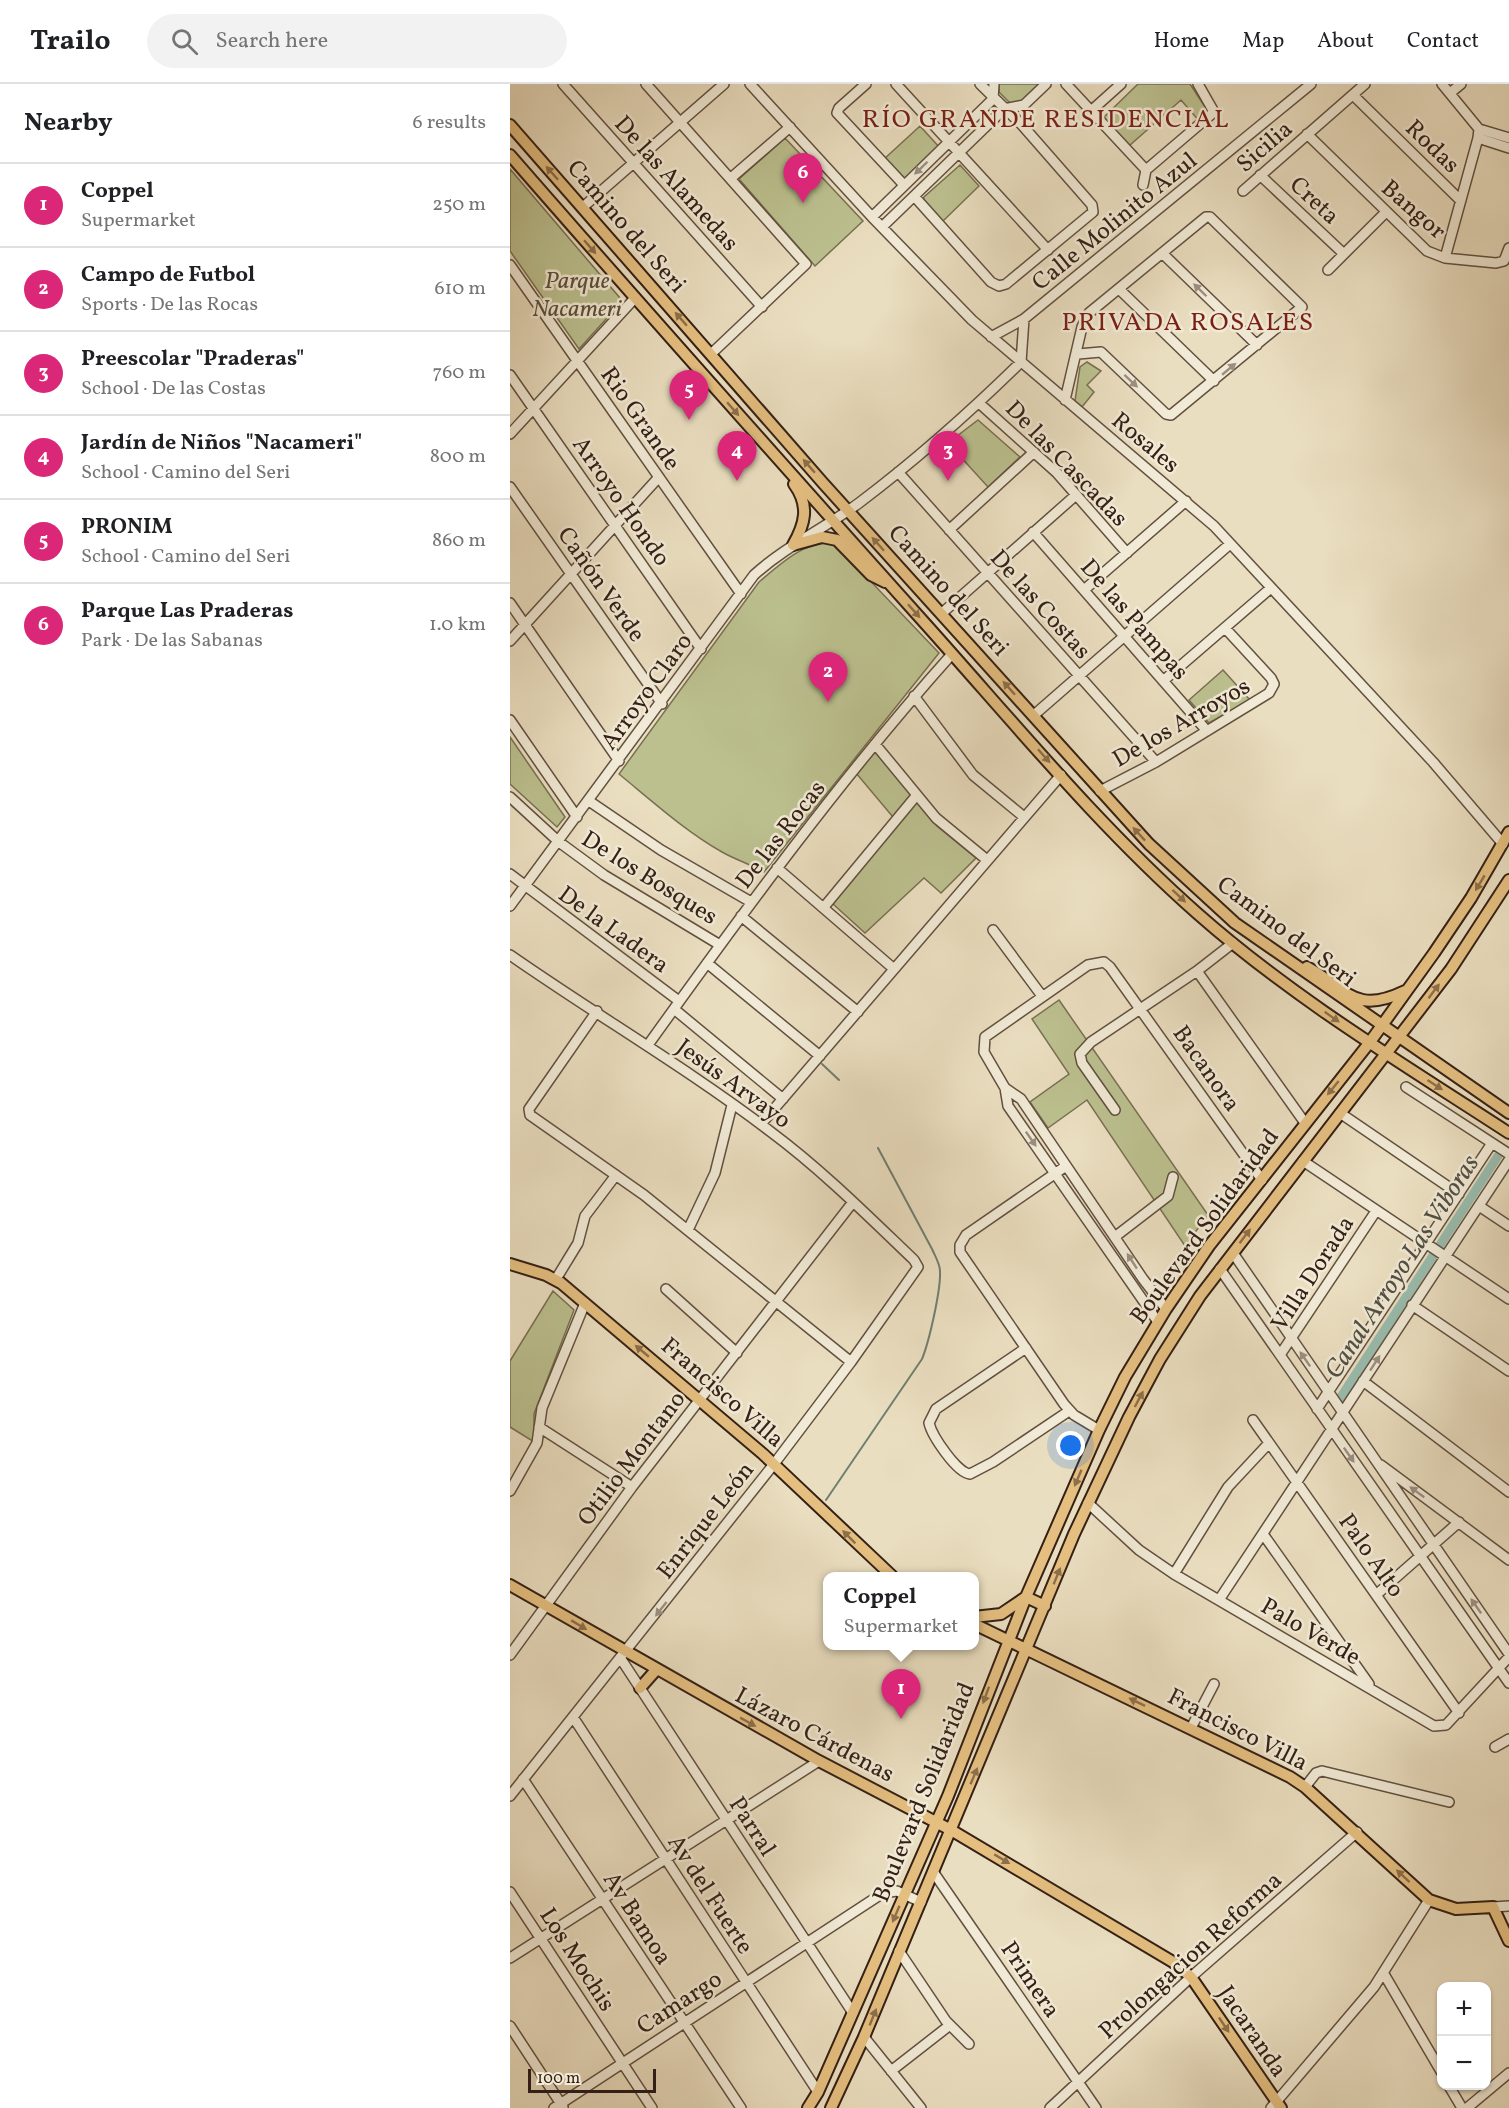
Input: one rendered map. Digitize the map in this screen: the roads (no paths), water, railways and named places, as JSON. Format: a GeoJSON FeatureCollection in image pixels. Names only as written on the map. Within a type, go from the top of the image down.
{"type":"FeatureCollection","features":[{"type":"Feature","properties":{"kind":"main road","name":"Camino del Seri"},"geometry":{"type":"LineString","coordinates":[[511,129],[583,207],[941,614],[1101,791],[1193,886],[1235,923],[1278,954],[1509,1113]]}},
{"type":"Feature","properties":{"kind":"main road","name":"Camino del Seri"},"geometry":{"type":"LineString","coordinates":[[510,155],[772,453],[1126,846],[1233,943],[1314,1005],[1509,1133]]}},
{"type":"Feature","properties":{"kind":"main road"},"geometry":{"type":"LineString","coordinates":[[772,453],[798,489],[804,505],[803,526],[793,545]]}},
{"type":"Feature","properties":{"kind":"main road"},"geometry":{"type":"LineString","coordinates":[[793,545],[822,537],[837,540],[871,575],[890,584]]}},
{"type":"Feature","properties":{"kind":"main road","name":"Boulevard Solidaridad"},"geometry":{"type":"LineString","coordinates":[[808,2108],[818,2092],[936,1822],[1026,1596],[1099,1430],[1158,1322],[1209,1246],[1370,1042],[1408,990],[1471,898],[1509,832]]}},
{"type":"Feature","properties":{"kind":"main road","name":"Boulevard Solidaridad"},"geometry":{"type":"LineString","coordinates":[[831,2108],[934,1873],[1088,1503],[1160,1359],[1220,1269],[1457,959],[1509,880]]}},
{"type":"Feature","properties":{"kind":"main road"},"geometry":{"type":"LineString","coordinates":[[1278,954],[1309,967],[1364,1002],[1376,1003],[1408,990]]}},
{"type":"Feature","properties":{"kind":"main road","name":"Francisco Villa"},"geometry":{"type":"LineString","coordinates":[[510,1264],[556,1279],[774,1464],[888,1572]]}},
{"type":"Feature","properties":{"kind":"main road","name":"Lázaro Cárdenas"},"geometry":{"type":"LineString","coordinates":[[510,1586],[546,1606],[623,1656],[656,1670],[819,1761],[951,1830],[1173,1962],[1191,1977]]}},
{"type":"Feature","properties":{"kind":"main road"},"geometry":{"type":"LineString","coordinates":[[979,1617],[1001,1614],[1026,1596],[1045,1606]]}},
{"type":"Feature","properties":{"kind":"main road","name":"Francisco Villa"},"geometry":{"type":"LineString","coordinates":[[979,1626],[1276,1769],[1305,1787],[1429,1899],[1440,1905],[1456,1909],[1493,1907]]}},
{"type":"Feature","properties":{"kind":"main road"},"geometry":{"type":"LineString","coordinates":[[640,1688],[646,1677],[656,1670]]}},
{"type":"Feature","properties":{"kind":"main road"},"geometry":{"type":"LineString","coordinates":[[1493,1907],[1509,1941]]}},
{"type":"Feature","properties":{"kind":"main road","name":"Jacaranda"},"geometry":{"type":"LineString","coordinates":[[1191,1977],[1276,2106]]}},
{"type":"Feature","properties":{"kind":"street","name":"De las Alamedas"},"geometry":{"type":"LineString","coordinates":[[563,84],[762,307]]}},
{"type":"Feature","properties":{"kind":"street"},"geometry":{"type":"LineString","coordinates":[[646,84],[806,263],[711,354]]}},
{"type":"Feature","properties":{"kind":"street"},"geometry":{"type":"LineString","coordinates":[[583,207],[724,84]]}},
{"type":"Feature","properties":{"kind":"street","name":"Rosales"},"geometry":{"type":"LineString","coordinates":[[750,84],[872,217],[991,337],[1186,501],[1230,544],[1432,762],[1503,844]]}},
{"type":"Feature","properties":{"kind":"street"},"geometry":{"type":"LineString","coordinates":[[866,84],[839,108],[837,113],[904,185]]}},
{"type":"Feature","properties":{"kind":"street"},"geometry":{"type":"LineString","coordinates":[[896,84],[1048,250]]}},
{"type":"Feature","properties":{"kind":"street"},"geometry":{"type":"LineString","coordinates":[[914,196],[995,284],[1006,284],[1091,214],[1094,207],[1022,125],[980,84]]}},
{"type":"Feature","properties":{"kind":"street"},"geometry":{"type":"LineString","coordinates":[[872,217],[993,99],[994,84]]}},
{"type":"Feature","properties":{"kind":"street"},"geometry":{"type":"LineString","coordinates":[[882,226],[1004,109],[1024,105],[1046,84]]}},
{"type":"Feature","properties":{"kind":"street"},"geometry":{"type":"LineString","coordinates":[[1066,84],[1146,170]]}},
{"type":"Feature","properties":{"kind":"street"},"geometry":{"type":"LineString","coordinates":[[1092,110],[1121,84]]}},
{"type":"Feature","properties":{"kind":"street"},"geometry":{"type":"LineString","coordinates":[[1143,185],[1146,170],[1217,111],[1198,84]]}},
{"type":"Feature","properties":{"kind":"street","name":"Calle Molinito Azul"},"geometry":{"type":"LineString","coordinates":[[991,337],[1024,319],[1311,84]]}},
{"type":"Feature","properties":{"kind":"street","name":"Sicilia"},"geometry":{"type":"LineString","coordinates":[[1243,190],[1365,84]]}},
{"type":"Feature","properties":{"kind":"street"},"geometry":{"type":"LineString","coordinates":[[1442,84],[1479,134],[1509,148]]}},
{"type":"Feature","properties":{"kind":"street"},"geometry":{"type":"LineString","coordinates":[[1450,93],[1461,84]]}},
{"type":"Feature","properties":{"kind":"street","name":"Rodas"},"geometry":{"type":"LineString","coordinates":[[1353,95],[1460,200]]}},
{"type":"Feature","properties":{"kind":"street"},"geometry":{"type":"LineString","coordinates":[[1022,125],[1024,105]]}},
{"type":"Feature","properties":{"kind":"street"},"geometry":{"type":"LineString","coordinates":[[730,178],[789,127]]}},
{"type":"Feature","properties":{"kind":"street","name":"Bangor"},"geometry":{"type":"LineString","coordinates":[[1307,134],[1426,251],[1445,258],[1496,263],[1504,261],[1509,248]]}},
{"type":"Feature","properties":{"kind":"street"},"geometry":{"type":"LineString","coordinates":[[1479,134],[1509,138]]}},
{"type":"Feature","properties":{"kind":"street"},"geometry":{"type":"LineString","coordinates":[[1445,258],[1479,134]]}},
{"type":"Feature","properties":{"kind":"street","name":"Creta"},"geometry":{"type":"LineString","coordinates":[[1260,175],[1344,254]]}},
{"type":"Feature","properties":{"kind":"street"},"geometry":{"type":"LineString","coordinates":[[1328,270],[1386,212]]}},
{"type":"Feature","properties":{"kind":"street"},"geometry":{"type":"LineString","coordinates":[[1065,400],[1071,371],[1078,354],[1082,327],[1089,313],[1119,288],[1205,218],[1210,217],[1302,307],[1214,381],[1119,288]]}},
{"type":"Feature","properties":{"kind":"street"},"geometry":{"type":"LineString","coordinates":[[1162,253],[1257,345]]}},
{"type":"Feature","properties":{"kind":"street","name":"Rio Grande"},"geometry":{"type":"LineString","coordinates":[[510,265],[741,594]]}},
{"type":"Feature","properties":{"kind":"street"},"geometry":{"type":"LineString","coordinates":[[510,434],[634,298]]}},
{"type":"Feature","properties":{"kind":"street","name":"Calle Molinito Azul"},"geometry":{"type":"LineString","coordinates":[[1021,362],[1024,319]]}},
{"type":"Feature","properties":{"kind":"street","name":"Rosales"},"geometry":{"type":"LineString","coordinates":[[1078,354],[1101,352],[1166,414],[1173,414],[1214,381]]}},
{"type":"Feature","properties":{"kind":"street","name":"Arroyo Claro"},"geometry":{"type":"LineString","coordinates":[[510,906],[662,704],[754,575],[793,545],[848,510],[898,472],[979,403],[1021,362]]}},
{"type":"Feature","properties":{"kind":"street","name":"Arroyo Hondo"},"geometry":{"type":"LineString","coordinates":[[510,375],[701,649]]}},
{"type":"Feature","properties":{"kind":"street","name":"De las Cascadas"},"geometry":{"type":"LineString","coordinates":[[979,403],[1034,452],[1127,553]]}},
{"type":"Feature","properties":{"kind":"street"},"geometry":{"type":"LineString","coordinates":[[949,530],[1034,452]]}},
{"type":"Feature","properties":{"kind":"street","name":"De las Costas"},"geometry":{"type":"LineString","coordinates":[[898,472],[1156,762]]}},
{"type":"Feature","properties":{"kind":"street"},"geometry":{"type":"LineString","coordinates":[[510,640],[659,477]]}},
{"type":"Feature","properties":{"kind":"street","name":"Cañón Verde"},"geometry":{"type":"LineString","coordinates":[[510,487],[662,704]]}},
{"type":"Feature","properties":{"kind":"street"},"geometry":{"type":"LineString","coordinates":[[941,614],[1076,495]]}},
{"type":"Feature","properties":{"kind":"street"},"geometry":{"type":"LineString","coordinates":[[1084,590],[1186,501]]}},
{"type":"Feature","properties":{"kind":"street","name":"De las Pampas"},"geometry":{"type":"LineString","coordinates":[[1033,532],[1207,731]]}},
{"type":"Feature","properties":{"kind":"street"},"geometry":{"type":"LineString","coordinates":[[1034,715],[1230,544]]}},
{"type":"Feature","properties":{"kind":"street"},"geometry":{"type":"LineString","coordinates":[[1163,681],[1271,588]]}},
{"type":"Feature","properties":{"kind":"street"},"geometry":{"type":"LineString","coordinates":[[510,603],[619,762]]}},
{"type":"Feature","properties":{"kind":"street","name":"De los Arroyos"},"geometry":{"type":"LineString","coordinates":[[1101,791],[1156,762],[1273,689],[1271,678],[1225,628]]}},
{"type":"Feature","properties":{"kind":"street","name":"De las Rocas"},"geometry":{"type":"LineString","coordinates":[[648,1045],[777,868],[914,696],[952,654]]}},
{"type":"Feature","properties":{"kind":"street"},"geometry":{"type":"LineString","coordinates":[[914,696],[973,775],[1024,817]]}},
{"type":"Feature","properties":{"kind":"street"},"geometry":{"type":"LineString","coordinates":[[510,720],[577,817]]}},
{"type":"Feature","properties":{"kind":"street"},"geometry":{"type":"LineString","coordinates":[[875,744],[916,796],[951,832],[987,860]]}},
{"type":"Feature","properties":{"kind":"street"},"geometry":{"type":"LineString","coordinates":[[761,1124],[1061,775]]}},
{"type":"Feature","properties":{"kind":"street"},"geometry":{"type":"LineString","coordinates":[[824,907],[916,796]]}},
{"type":"Feature","properties":{"kind":"street","name":"De los Bosques"},"geometry":{"type":"LineString","coordinates":[[510,797],[559,842],[604,876],[720,945]]}},
{"type":"Feature","properties":{"kind":"street"},"geometry":{"type":"LineString","coordinates":[[589,801],[661,850],[751,902]]}},
{"type":"Feature","properties":{"kind":"street"},"geometry":{"type":"LineString","coordinates":[[777,868],[894,969]]}},
{"type":"Feature","properties":{"kind":"street","name":"De la Ladera"},"geometry":{"type":"LineString","coordinates":[[510,874],[677,1005],[783,1099]]}},
{"type":"Feature","properties":{"kind":"street"},"geometry":{"type":"LineString","coordinates":[[741,916],[858,1012]]}},
{"type":"Feature","properties":{"kind":"street"},"geometry":{"type":"LineString","coordinates":[[993,930],[1042,996],[985,1037],[984,1052],[1005,1088],[1008,1106],[1158,1322]]}},
{"type":"Feature","properties":{"kind":"street"},"geometry":{"type":"LineString","coordinates":[[1115,1110],[1082,1064],[1080,1054],[1090,1042],[1197,971],[1233,943]]}},
{"type":"Feature","properties":{"kind":"street","name":"Jesús Arvayo"},"geometry":{"type":"LineString","coordinates":[[510,955],[648,1045],[761,1124],[853,1202],[917,1265]]}},
{"type":"Feature","properties":{"kind":"street","name":"Bacanora"},"geometry":{"type":"LineString","coordinates":[[1042,996],[1098,961],[1110,967],[1262,1180]]}},
{"type":"Feature","properties":{"kind":"street","name":"De los Bosques"},"geometry":{"type":"LineString","coordinates":[[707,963],[820,1056]]}},
{"type":"Feature","properties":{"kind":"street"},"geometry":{"type":"LineString","coordinates":[[1197,971],[1305,1123]]}},
{"type":"Feature","properties":{"kind":"street"},"geometry":{"type":"LineString","coordinates":[[597,1011],[529,1113],[533,1119],[616,1175],[688,1230],[851,1362]]}},
{"type":"Feature","properties":{"kind":"street"},"geometry":{"type":"LineString","coordinates":[[1406,1087],[1509,1154]]}},
{"type":"Feature","properties":{"kind":"street"},"geometry":{"type":"LineString","coordinates":[[1005,1088],[1021,1098],[1143,1279],[1166,1309]]}},
{"type":"Feature","properties":{"kind":"street"},"geometry":{"type":"LineString","coordinates":[[688,1230],[715,1173],[732,1105]]}},
{"type":"Feature","properties":{"kind":"street"},"geometry":{"type":"LineString","coordinates":[[1340,1113],[1459,1194]]}},
{"type":"Feature","properties":{"kind":"street"},"geometry":{"type":"LineString","coordinates":[[1317,1409],[1428,1244],[1492,1143]]}},
{"type":"Feature","properties":{"kind":"street"},"geometry":{"type":"LineString","coordinates":[[1219,1600],[1509,1160]]}},
{"type":"Feature","properties":{"kind":"street"},"geometry":{"type":"LineString","coordinates":[[1304,1161],[1509,1299]]}},
{"type":"Feature","properties":{"kind":"street"},"geometry":{"type":"LineString","coordinates":[[1066,1166],[979,1224],[966,1235],[960,1245],[964,1260],[1069,1411],[1099,1430]]}},
{"type":"Feature","properties":{"kind":"street"},"geometry":{"type":"LineString","coordinates":[[556,1279],[578,1243],[585,1216],[616,1175]]}},
{"type":"Feature","properties":{"kind":"street"},"geometry":{"type":"LineString","coordinates":[[1116,1236],[1168,1196],[1173,1177]]}},
{"type":"Feature","properties":{"kind":"street","name":"Otilio Montano"},"geometry":{"type":"LineString","coordinates":[[510,1655],[632,1487],[853,1202]]}},
{"type":"Feature","properties":{"kind":"street"},"geometry":{"type":"LineString","coordinates":[[1479,1206],[1509,1227]]}},
{"type":"Feature","properties":{"kind":"street","name":"Villa Dorada"},"geometry":{"type":"LineString","coordinates":[[1280,1356],[1376,1211]]}},
{"type":"Feature","properties":{"kind":"street"},"geometry":{"type":"LineString","coordinates":[[1233,1253],[1509,1655]]}},
{"type":"Feature","properties":{"kind":"street","name":"Enrique León"},"geometry":{"type":"LineString","coordinates":[[510,1796],[774,1464],[918,1270],[917,1265]]}},
{"type":"Feature","properties":{"kind":"street"},"geometry":{"type":"LineString","coordinates":[[1220,1269],[1509,1683]]}},
{"type":"Feature","properties":{"kind":"street"},"geometry":{"type":"LineString","coordinates":[[1133,1287],[1143,1279]]}},
{"type":"Feature","properties":{"kind":"street"},"geometry":{"type":"LineString","coordinates":[[666,1289],[737,1353]]}},
{"type":"Feature","properties":{"kind":"street"},"geometry":{"type":"LineString","coordinates":[[510,1491],[534,1450],[545,1399],[585,1303]]}},
{"type":"Feature","properties":{"kind":"street"},"geometry":{"type":"LineString","coordinates":[[1412,1305],[1509,1371]]}},
{"type":"Feature","properties":{"kind":"street"},"geometry":{"type":"LineString","coordinates":[[1026,1348],[932,1413],[929,1423],[935,1436],[957,1467],[970,1474],[993,1462],[1069,1411]]}},
{"type":"Feature","properties":{"kind":"street"},"geometry":{"type":"LineString","coordinates":[[1363,1381],[1509,1492]]}},
{"type":"Feature","properties":{"kind":"street","name":"Palo Alto"},"geometry":{"type":"LineString","coordinates":[[1253,1420],[1459,1713]]}},
{"type":"Feature","properties":{"kind":"street"},"geometry":{"type":"LineString","coordinates":[[539,1427],[632,1487]]}},
{"type":"Feature","properties":{"kind":"street"},"geometry":{"type":"LineString","coordinates":[[1174,1574],[1228,1487],[1269,1443]]}},
{"type":"Feature","properties":{"kind":"street"},"geometry":{"type":"LineString","coordinates":[[1375,1461],[1509,1560]]}},
{"type":"Feature","properties":{"kind":"street","name":"Palo Verde"},"geometry":{"type":"LineString","coordinates":[[1088,1503],[1139,1550],[1174,1574],[1434,1726],[1446,1725],[1459,1713],[1509,1655]]}},
{"type":"Feature","properties":{"kind":"street"},"geometry":{"type":"LineString","coordinates":[[1376,1595],[1459,1522]]}},
{"type":"Feature","properties":{"kind":"street"},"geometry":{"type":"LineString","coordinates":[[1263,1534],[1372,1689]]}},
{"type":"Feature","properties":{"kind":"street","name":"Parral"},"geometry":{"type":"LineString","coordinates":[[623,1656],[640,1688],[853,2013]]}},
{"type":"Feature","properties":{"kind":"street"},"geometry":{"type":"LineString","coordinates":[[1191,1728],[1214,1684]]}},
{"type":"Feature","properties":{"kind":"street","name":"Av del Fuerte"},"geometry":{"type":"LineString","coordinates":[[573,1717],[818,2092]]}},
{"type":"Feature","properties":{"kind":"street"},"geometry":{"type":"LineString","coordinates":[[1495,1747],[1509,1739]]}},
{"type":"Feature","properties":{"kind":"street"},"geometry":{"type":"LineString","coordinates":[[510,1958],[725,1818],[819,1761]]}},
{"type":"Feature","properties":{"kind":"street"},"geometry":{"type":"LineString","coordinates":[[1305,1787],[1322,1771],[1449,1803]]}},
{"type":"Feature","properties":{"kind":"street","name":"Av Bamoa"},"geometry":{"type":"LineString","coordinates":[[523,1779],[741,2108]]}},
{"type":"Feature","properties":{"kind":"street","name":"Prolongacion Reforma"},"geometry":{"type":"LineString","coordinates":[[1050,2108],[1191,1977],[1357,1833]]}},
{"type":"Feature","properties":{"kind":"street","name":"Primera"},"geometry":{"type":"LineString","coordinates":[[934,1873],[1096,2108]]}},
{"type":"Feature","properties":{"kind":"street","name":"Camargo"},"geometry":{"type":"LineString","coordinates":[[559,2106],[745,1981],[883,1893],[897,1891],[905,1893]]}},
{"type":"Feature","properties":{"kind":"street","name":"Los Mochis"},"geometry":{"type":"LineString","coordinates":[[510,1892],[652,2108]]}},
{"type":"Feature","properties":{"kind":"street"},"geometry":{"type":"LineString","coordinates":[[905,1893],[921,1902]]}},
{"type":"Feature","properties":{"kind":"street"},"geometry":{"type":"LineString","coordinates":[[1276,2106],[1383,1974],[1429,1899]]}},
{"type":"Feature","properties":{"kind":"street"},"geometry":{"type":"LineString","coordinates":[[1493,1907],[1509,1905]]}},
{"type":"Feature","properties":{"kind":"street"},"geometry":{"type":"LineString","coordinates":[[899,1951],[950,2025],[969,2044]]}},
{"type":"Feature","properties":{"kind":"street"},"geometry":{"type":"LineString","coordinates":[[1383,1974],[1437,2065]]}},
{"type":"Feature","properties":{"kind":"street"},"geometry":{"type":"LineString","coordinates":[[891,2071],[950,2025]]}},
{"type":"Feature","properties":{"kind":"street"},"geometry":{"type":"LineString","coordinates":[[510,2026],[559,2106]]}},
{"type":"Feature","properties":{"kind":"street"},"geometry":{"type":"LineString","coordinates":[[864,2037],[921,2108]]}},
{"type":"Feature","properties":{"kind":"street"},"geometry":{"type":"LineString","coordinates":[[1467,2108],[1509,2073]]}},
{"type":"Feature","properties":{"kind":"street"},"geometry":{"type":"LineString","coordinates":[[1452,2090],[1462,2108]]}},
{"type":"Feature","properties":{"kind":"waterway"},"geometry":{"type":"LineString","coordinates":[[822,1064],[839,1080]]}},
{"type":"Feature","properties":{"kind":"waterway"},"geometry":{"type":"LineString","coordinates":[[826,1500],[922,1359],[939,1290],[940,1271],[937,1260],[878,1148]]}},
{"type":"Feature","properties":{"kind":"waterway","name":"Canal Arroyo Las Viboras"},"geometry":{"type":"LineString","coordinates":[[1339,1400],[1498,1156]]}},
{"type":"Feature","properties":{"kind":"place","name":"Parque Las Praderas"},"geometry":{"type":"Point","coordinates":[803,203]}},
{"type":"Feature","properties":{"kind":"place","name":"PRONIM"},"geometry":{"type":"Point","coordinates":[689,420]}},
{"type":"Feature","properties":{"kind":"place","name":"Jardín de Niños \"Nacameri\""},"geometry":{"type":"Point","coordinates":[737,481]}},
{"type":"Feature","properties":{"kind":"place","name":"Preescolar \"Praderas\""},"geometry":{"type":"Point","coordinates":[948,481]}},
{"type":"Feature","properties":{"kind":"place","name":"Campo de Futbol"},"geometry":{"type":"Point","coordinates":[828,702]}},
{"type":"Feature","properties":{"kind":"place","name":"Coppel"},"geometry":{"type":"Point","coordinates":[901,1719]}},
{"type":"Feature","properties":{"kind":"district","name":"RÍO GRANDE RESIDENCIAL"},"geometry":{"type":"Point","coordinates":[1046,118]}},
{"type":"Feature","properties":{"kind":"district","name":"PRIVADA ROSALES"},"geometry":{"type":"Point","coordinates":[1188,321]}},
{"type":"Feature","properties":{"kind":"park label","name":"Parque Nacameri"},"geometry":{"type":"Point","coordinates":[577,294]}}]}
